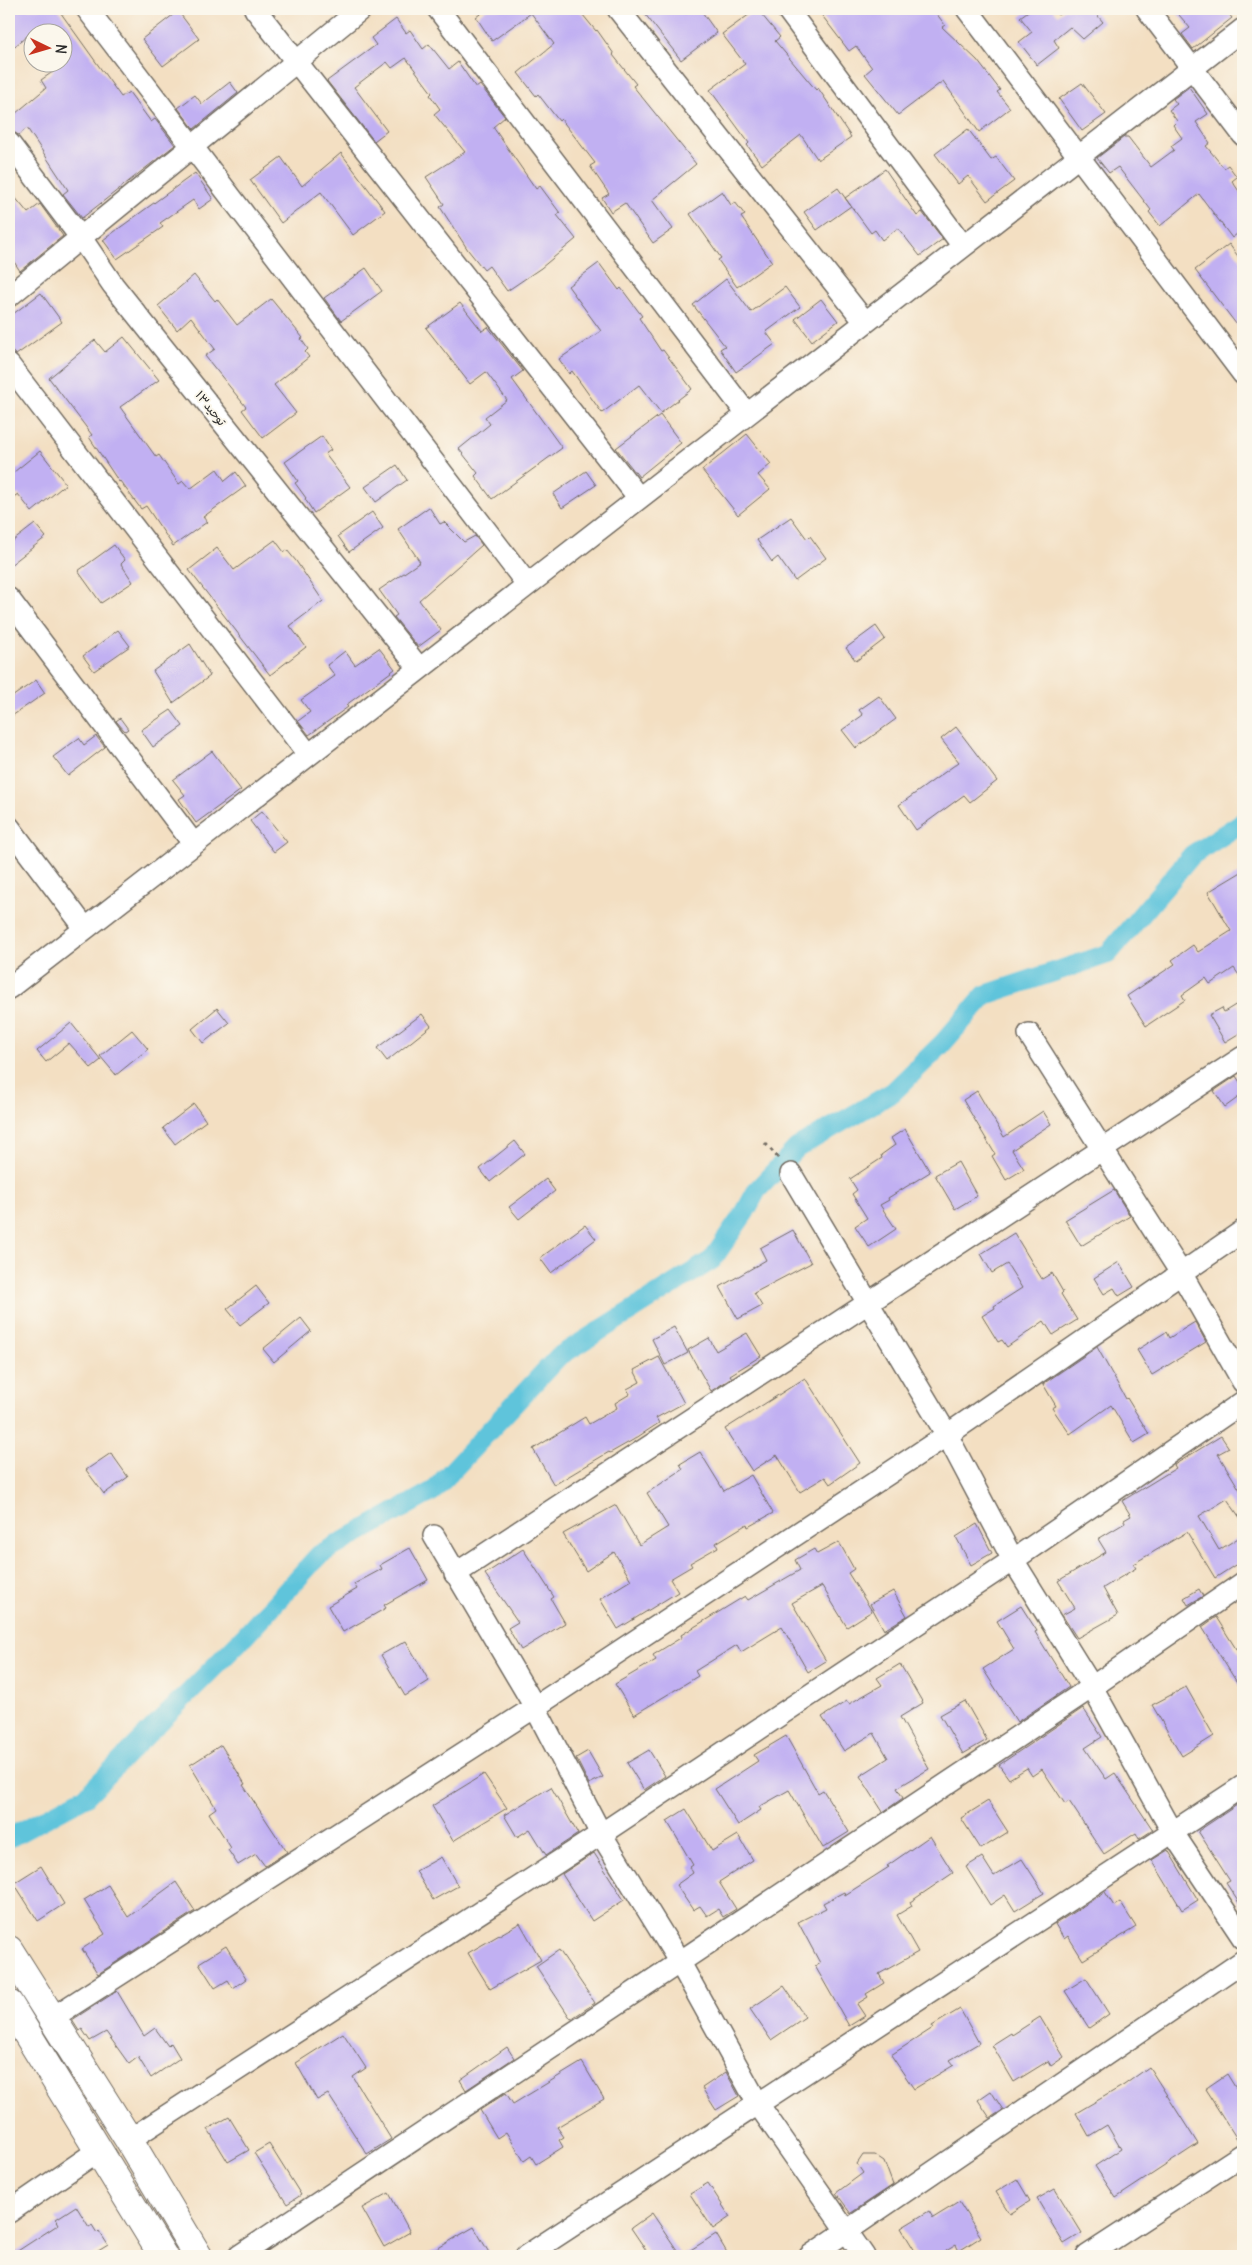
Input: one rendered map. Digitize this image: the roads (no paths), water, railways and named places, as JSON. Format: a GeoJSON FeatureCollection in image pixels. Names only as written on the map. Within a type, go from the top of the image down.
{"type":"FeatureCollection","features":[{"type":"Feature","properties":{"kind":"street"},"geometry":{"type":"LineString","coordinates":[[87,9],[527,584]]}},
{"type":"Feature","properties":{"kind":"street"},"geometry":{"type":"LineString","coordinates":[[255,9],[639,498]]}},
{"type":"Feature","properties":{"kind":"street"},"geometry":{"type":"LineString","coordinates":[[9,296],[193,147],[228,116],[362,9]]}},
{"type":"Feature","properties":{"kind":"street"},"geometry":{"type":"LineString","coordinates":[[438,9],[747,414]]}},
{"type":"Feature","properties":{"kind":"street"},"geometry":{"type":"LineString","coordinates":[[618,9],[865,322]]}},
{"type":"Feature","properties":{"kind":"street"},"geometry":{"type":"LineString","coordinates":[[787,9],[963,246]]}},
{"type":"Feature","properties":{"kind":"street"},"geometry":{"type":"LineString","coordinates":[[967,9],[1243,374]]}},
{"type":"Feature","properties":{"kind":"street"},"geometry":{"type":"LineString","coordinates":[[1147,9],[1243,135]]}},
{"type":"Feature","properties":{"kind":"street"},"geometry":{"type":"LineString","coordinates":[[9,988],[1243,29]]}},
{"type":"Feature","properties":{"kind":"street","name":"توحید۱۳"},"geometry":{"type":"LineString","coordinates":[[9,143],[81,238],[113,285],[419,668]]}},
{"type":"Feature","properties":{"kind":"street"},"geometry":{"type":"LineString","coordinates":[[9,365],[308,754]]}},
{"type":"Feature","properties":{"kind":"street"},"geometry":{"type":"LineString","coordinates":[[9,599],[193,844]]}},
{"type":"Feature","properties":{"kind":"street"},"geometry":{"type":"LineString","coordinates":[[9,827],[85,928]]}},
{"type":"Feature","properties":{"kind":"street"},"geometry":{"type":"LineString","coordinates":[[1029,1034],[1181,1273],[1243,1382]]}},
{"type":"Feature","properties":{"kind":"street"},"geometry":{"type":"LineString","coordinates":[[455,1574],[866,1302],[1102,1151],[1243,1057]]}},
{"type":"Feature","properties":{"kind":"street"},"geometry":{"type":"LineString","coordinates":[[792,1174],[866,1302],[947,1435],[1013,1560],[1092,1687],[1173,1833],[1243,1938]]}},
{"type":"Feature","properties":{"kind":"street"},"geometry":{"type":"LineString","coordinates":[[52,2018],[535,1707],[947,1435],[1243,1231]]}},
{"type":"Feature","properties":{"kind":"street"},"geometry":{"type":"LineString","coordinates":[[129,2140],[601,1834],[1013,1560],[1243,1402]]}},
{"type":"Feature","properties":{"kind":"street"},"geometry":{"type":"LineString","coordinates":[[434,1536],[535,1707],[601,1834],[679,1961],[758,2104],[864,2256]]}},
{"type":"Feature","properties":{"kind":"street"},"geometry":{"type":"LineString","coordinates":[[239,2256],[1092,1687],[1243,1583]]}},
{"type":"Feature","properties":{"kind":"street"},"geometry":{"type":"LineString","coordinates":[[526,2256],[1243,1786]]}},
{"type":"Feature","properties":{"kind":"street"},"geometry":{"type":"LineString","coordinates":[[9,1950],[129,2140],[198,2256]]}},
{"type":"Feature","properties":{"kind":"street"},"geometry":{"type":"LineString","coordinates":[[810,2256],[1243,1961]]}},
{"type":"Feature","properties":{"kind":"street"},"geometry":{"type":"LineString","coordinates":[[9,2004],[163,2256]]}},
{"type":"Feature","properties":{"kind":"street"},"geometry":{"type":"LineString","coordinates":[[9,2212],[99,2150]]}},
{"type":"Feature","properties":{"kind":"street"},"geometry":{"type":"LineString","coordinates":[[1087,2256],[1243,2154]]}},
{"type":"Feature","properties":{"kind":"waterway"},"geometry":{"type":"LineString","coordinates":[[9,1838],[85,1797],[245,1636],[319,1555],[433,1491],[558,1357],[712,1260],[745,1212],[757,1190],[797,1148],[893,1092],[942,1044],[985,995],[1108,954],[1192,855],[1243,822]]}}]}
